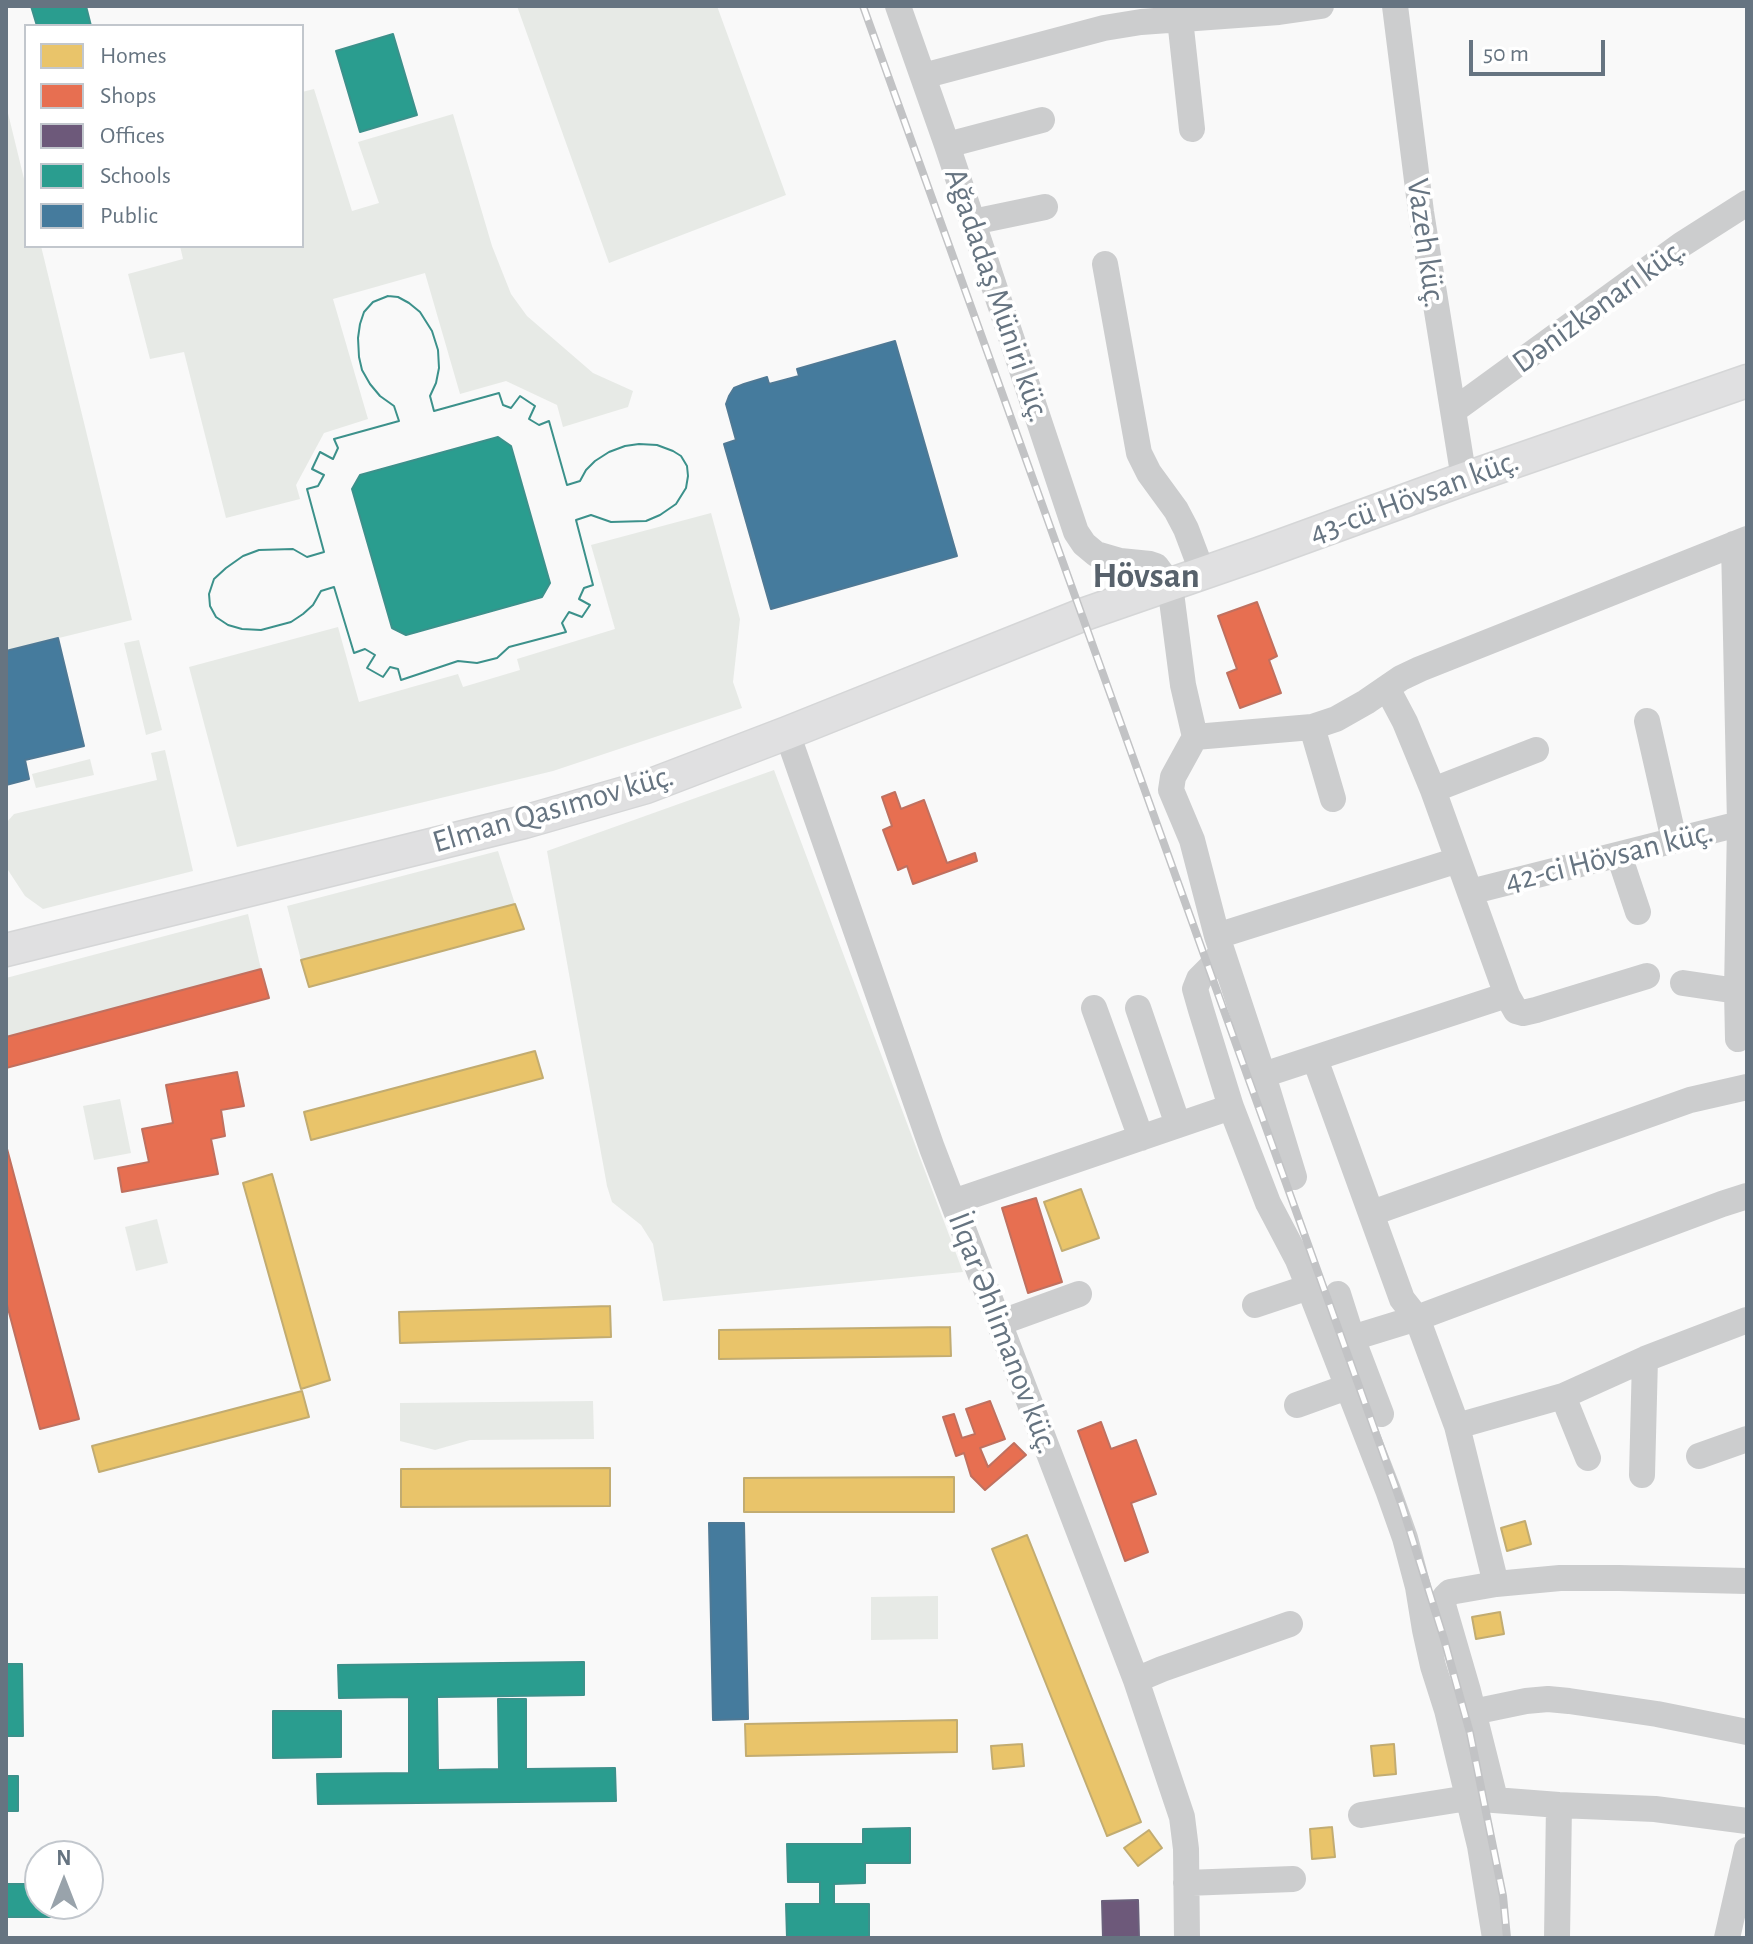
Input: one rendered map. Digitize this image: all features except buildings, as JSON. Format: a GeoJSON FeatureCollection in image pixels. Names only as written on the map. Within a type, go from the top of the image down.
{"type":"FeatureCollection","features":[{"type":"Feature","properties":{"kind":"main road","name":"43-cü Hövsan küç."},"geometry":{"type":"LineString","coordinates":[[1082,615],[1747,381]]}},
{"type":"Feature","properties":{"kind":"main road","name":"Elman Qasımov küç."},"geometry":{"type":"LineString","coordinates":[[6,950],[524,822],[646,787],[1082,615]]}},
{"type":"Feature","properties":{"kind":"street","name":"Ağadadaş Müniri küç."},"geometry":{"type":"LineString","coordinates":[[898,6],[1076,532],[1096,554],[1156,566],[1170,585]]}},
{"type":"Feature","properties":{"kind":"street"},"geometry":{"type":"LineString","coordinates":[[923,76],[1104,28],[1321,6]]}},
{"type":"Feature","properties":{"kind":"street","name":"Vazeh küç."},"geometry":{"type":"LineString","coordinates":[[1395,6],[1421,212],[1464,479]]}},
{"type":"Feature","properties":{"kind":"street"},"geometry":{"type":"LineString","coordinates":[[1180,19],[1192,129]]}},
{"type":"Feature","properties":{"kind":"street"},"geometry":{"type":"LineString","coordinates":[[947,145],[1042,120]]}},
{"type":"Feature","properties":{"kind":"street","name":"Dənizkənarı küç."},"geometry":{"type":"LineString","coordinates":[[1453,411],[1681,245],[1747,203]]}},
{"type":"Feature","properties":{"kind":"street"},"geometry":{"type":"LineString","coordinates":[[973,222],[1045,207]]}},
{"type":"Feature","properties":{"kind":"street"},"geometry":{"type":"LineString","coordinates":[[1105,264],[1139,453],[1149,473],[1176,510],[1203,574]]}},
{"type":"Feature","properties":{"kind":"street"},"geometry":{"type":"LineString","coordinates":[[1195,737],[1312,727],[1336,719],[1420,669],[1741,541],[1742,992],[1738,1039]]}},
{"type":"Feature","properties":{"kind":"street"},"geometry":{"type":"LineString","coordinates":[[1120,561],[1130,575],[1128,599]]}},
{"type":"Feature","properties":{"kind":"street"},"geometry":{"type":"LineString","coordinates":[[1170,585],[1183,685],[1195,737],[1173,777],[1171,790],[1192,840],[1220,943],[1294,1177]]}},
{"type":"Feature","properties":{"kind":"street"},"geometry":{"type":"LineString","coordinates":[[1387,688],[1405,722],[1433,790],[1507,995],[1516,1011],[1523,1013],[1647,976]]}},
{"type":"Feature","properties":{"kind":"street"},"geometry":{"type":"LineString","coordinates":[[1647,721],[1674,840]]}},
{"type":"Feature","properties":{"kind":"street"},"geometry":{"type":"LineString","coordinates":[[1312,727],[1333,799]]}},
{"type":"Feature","properties":{"kind":"street","name":"İlqar Əhlimanov küç."},"geometry":{"type":"LineString","coordinates":[[787,733],[932,1148],[1136,1680],[1182,1817],[1187,1938]]}},
{"type":"Feature","properties":{"kind":"street"},"geometry":{"type":"LineString","coordinates":[[1433,790],[1536,750]]}},
{"type":"Feature","properties":{"kind":"street","name":"42-ci Hövsan küç."},"geometry":{"type":"LineString","coordinates":[[1470,892],[1743,823]]}},
{"type":"Feature","properties":{"kind":"street"},"geometry":{"type":"LineString","coordinates":[[1619,855],[1638,912]]}},
{"type":"Feature","properties":{"kind":"street"},"geometry":{"type":"LineString","coordinates":[[1458,860],[1220,943],[1210,968],[1199,979],[1195,989],[1231,1107],[1268,1203],[1298,1260],[1388,1490],[1414,1567],[1433,1666],[1482,1798]]}},
{"type":"Feature","properties":{"kind":"street"},"geometry":{"type":"LineString","coordinates":[[1683,983],[1742,992]]}},
{"type":"Feature","properties":{"kind":"street"},"geometry":{"type":"LineString","coordinates":[[1263,1075],[1507,995]]}},
{"type":"Feature","properties":{"kind":"street"},"geometry":{"type":"LineString","coordinates":[[1094,1008],[1141,1138]]}},
{"type":"Feature","properties":{"kind":"street"},"geometry":{"type":"LineString","coordinates":[[1138,1008],[1178,1125]]}},
{"type":"Feature","properties":{"kind":"street"},"geometry":{"type":"LineString","coordinates":[[1315,1059],[1402,1299],[1417,1318],[1457,1426],[1496,1584]]}},
{"type":"Feature","properties":{"kind":"street"},"geometry":{"type":"LineString","coordinates":[[1372,1213],[1690,1100],[1747,1087]]}},
{"type":"Feature","properties":{"kind":"street"},"geometry":{"type":"LineString","coordinates":[[953,1202],[1231,1107]]}},
{"type":"Feature","properties":{"kind":"street"},"geometry":{"type":"LineString","coordinates":[[1352,1338],[1417,1318],[1747,1196]]}},
{"type":"Feature","properties":{"kind":"street"},"geometry":{"type":"LineString","coordinates":[[1255,1305],[1309,1287]]}},
{"type":"Feature","properties":{"kind":"street"},"geometry":{"type":"LineString","coordinates":[[999,1323],[1079,1294]]}},
{"type":"Feature","properties":{"kind":"street"},"geometry":{"type":"LineString","coordinates":[[1338,1294],[1381,1414]]}},
{"type":"Feature","properties":{"kind":"street"},"geometry":{"type":"LineString","coordinates":[[1457,1426],[1563,1396],[1645,1359],[1747,1320]]}},
{"type":"Feature","properties":{"kind":"street"},"geometry":{"type":"LineString","coordinates":[[1642,1475],[1645,1359]]}},
{"type":"Feature","properties":{"kind":"street"},"geometry":{"type":"LineString","coordinates":[[1297,1405],[1347,1387]]}},
{"type":"Feature","properties":{"kind":"street"},"geometry":{"type":"LineString","coordinates":[[1563,1396],[1588,1458]]}},
{"type":"Feature","properties":{"kind":"street"},"geometry":{"type":"LineString","coordinates":[[1699,1456],[1747,1439]]}},
{"type":"Feature","properties":{"kind":"street"},"geometry":{"type":"LineString","coordinates":[[1495,1938],[1482,1859],[1482,1798],[1473,1712],[1443,1605],[1445,1597],[1450,1592],[1496,1584],[1560,1578],[1747,1581]]}},
{"type":"Feature","properties":{"kind":"street"},"geometry":{"type":"LineString","coordinates":[[1136,1680],[1290,1624]]}},
{"type":"Feature","properties":{"kind":"street"},"geometry":{"type":"LineString","coordinates":[[1473,1712],[1548,1699],[1657,1714],[1747,1732]]}},
{"type":"Feature","properties":{"kind":"street"},"geometry":{"type":"LineString","coordinates":[[1361,1815],[1482,1798],[1655,1809],[1747,1821]]}},
{"type":"Feature","properties":{"kind":"street"},"geometry":{"type":"LineString","coordinates":[[1557,1938],[1559,1805]]}},
{"type":"Feature","properties":{"kind":"street"},"geometry":{"type":"LineString","coordinates":[[1727,1938],[1747,1850]]}},
{"type":"Feature","properties":{"kind":"street"},"geometry":{"type":"LineString","coordinates":[[1186,1883],[1293,1879]]}},
{"type":"Feature","properties":{"kind":"shaded area"},"geometry":{"type":"Polygon","coordinates":[[[517,6],[717,6],[786,195],[609,263],[517,6]]]}},
{"type":"Feature","properties":{"kind":"shaded area"},"geometry":{"type":"Polygon","coordinates":[[[314,89],[352,211],[379,203],[358,142],[453,114],[492,246],[511,294],[527,316],[593,373],[633,391],[628,407],[563,427],[557,405],[506,381],[460,394],[425,273],[333,299],[368,419],[324,433],[296,485],[300,499],[226,518],[184,352],[150,359],[128,274],[183,259],[180,248],[304,248],[304,92],[314,89]]]}},
{"type":"Feature","properties":{"kind":"shaded area"},"geometry":{"type":"Polygon","coordinates":[[[6,105],[24,179],[24,248],[41,248],[132,620],[6,651],[6,105]]]}},
{"type":"Feature","properties":{"kind":"shaded area"},"geometry":{"type":"Polygon","coordinates":[[[711,513],[740,619],[733,682],[742,708],[553,771],[237,847],[189,667],[338,627],[359,702],[458,674],[463,687],[520,670],[517,659],[615,629],[591,545],[711,513]]]}},
{"type":"Feature","properties":{"kind":"shaded area"},"geometry":{"type":"Polygon","coordinates":[[[139,640],[162,730],[146,735],[124,643],[139,640]]]}},
{"type":"Feature","properties":{"kind":"shaded area"},"geometry":{"type":"Polygon","coordinates":[[[165,750],[193,871],[43,909],[25,896],[6,867],[6,823],[14,814],[157,780],[151,753],[165,750]]]}},
{"type":"Feature","properties":{"kind":"shaded area"},"geometry":{"type":"Polygon","coordinates":[[[90,759],[94,775],[36,788],[32,774],[90,759]]]}},
{"type":"Feature","properties":{"kind":"shaded area"},"geometry":{"type":"Polygon","coordinates":[[[774,770],[963,1272],[663,1301],[653,1244],[641,1225],[612,1202],[607,1186],[547,851],[774,770]]]}},
{"type":"Feature","properties":{"kind":"shaded area"},"geometry":{"type":"Polygon","coordinates":[[[498,851],[515,904],[301,960],[287,906],[498,851]]]}},
{"type":"Feature","properties":{"kind":"shaded area"},"geometry":{"type":"Polygon","coordinates":[[[248,914],[261,969],[6,1037],[6,978],[248,914]]]}},
{"type":"Feature","properties":{"kind":"shaded area"},"geometry":{"type":"Polygon","coordinates":[[[120,1099],[131,1153],[94,1160],[83,1106],[120,1099]]]}},
{"type":"Feature","properties":{"kind":"shaded area"},"geometry":{"type":"Polygon","coordinates":[[[157,1219],[168,1263],[136,1271],[125,1227],[157,1219]]]}},
{"type":"Feature","properties":{"kind":"shaded area"},"geometry":{"type":"Polygon","coordinates":[[[593,1401],[594,1439],[470,1440],[435,1450],[400,1441],[400,1403],[593,1401]]]}},
{"type":"Feature","properties":{"kind":"shaded area"},"geometry":{"type":"Polygon","coordinates":[[[938,1596],[938,1639],[871,1640],[871,1597],[938,1596]]]}},
{"type":"Feature","properties":{"kind":"railway"},"geometry":{"type":"LineString","coordinates":[[863,6],[1402,1506],[1470,1733],[1503,1896],[1507,1938]]}},
{"type":"Feature","properties":{"kind":"district","name":"Hövsan"},"geometry":{"type":"Point","coordinates":[1146,576]}}]}
